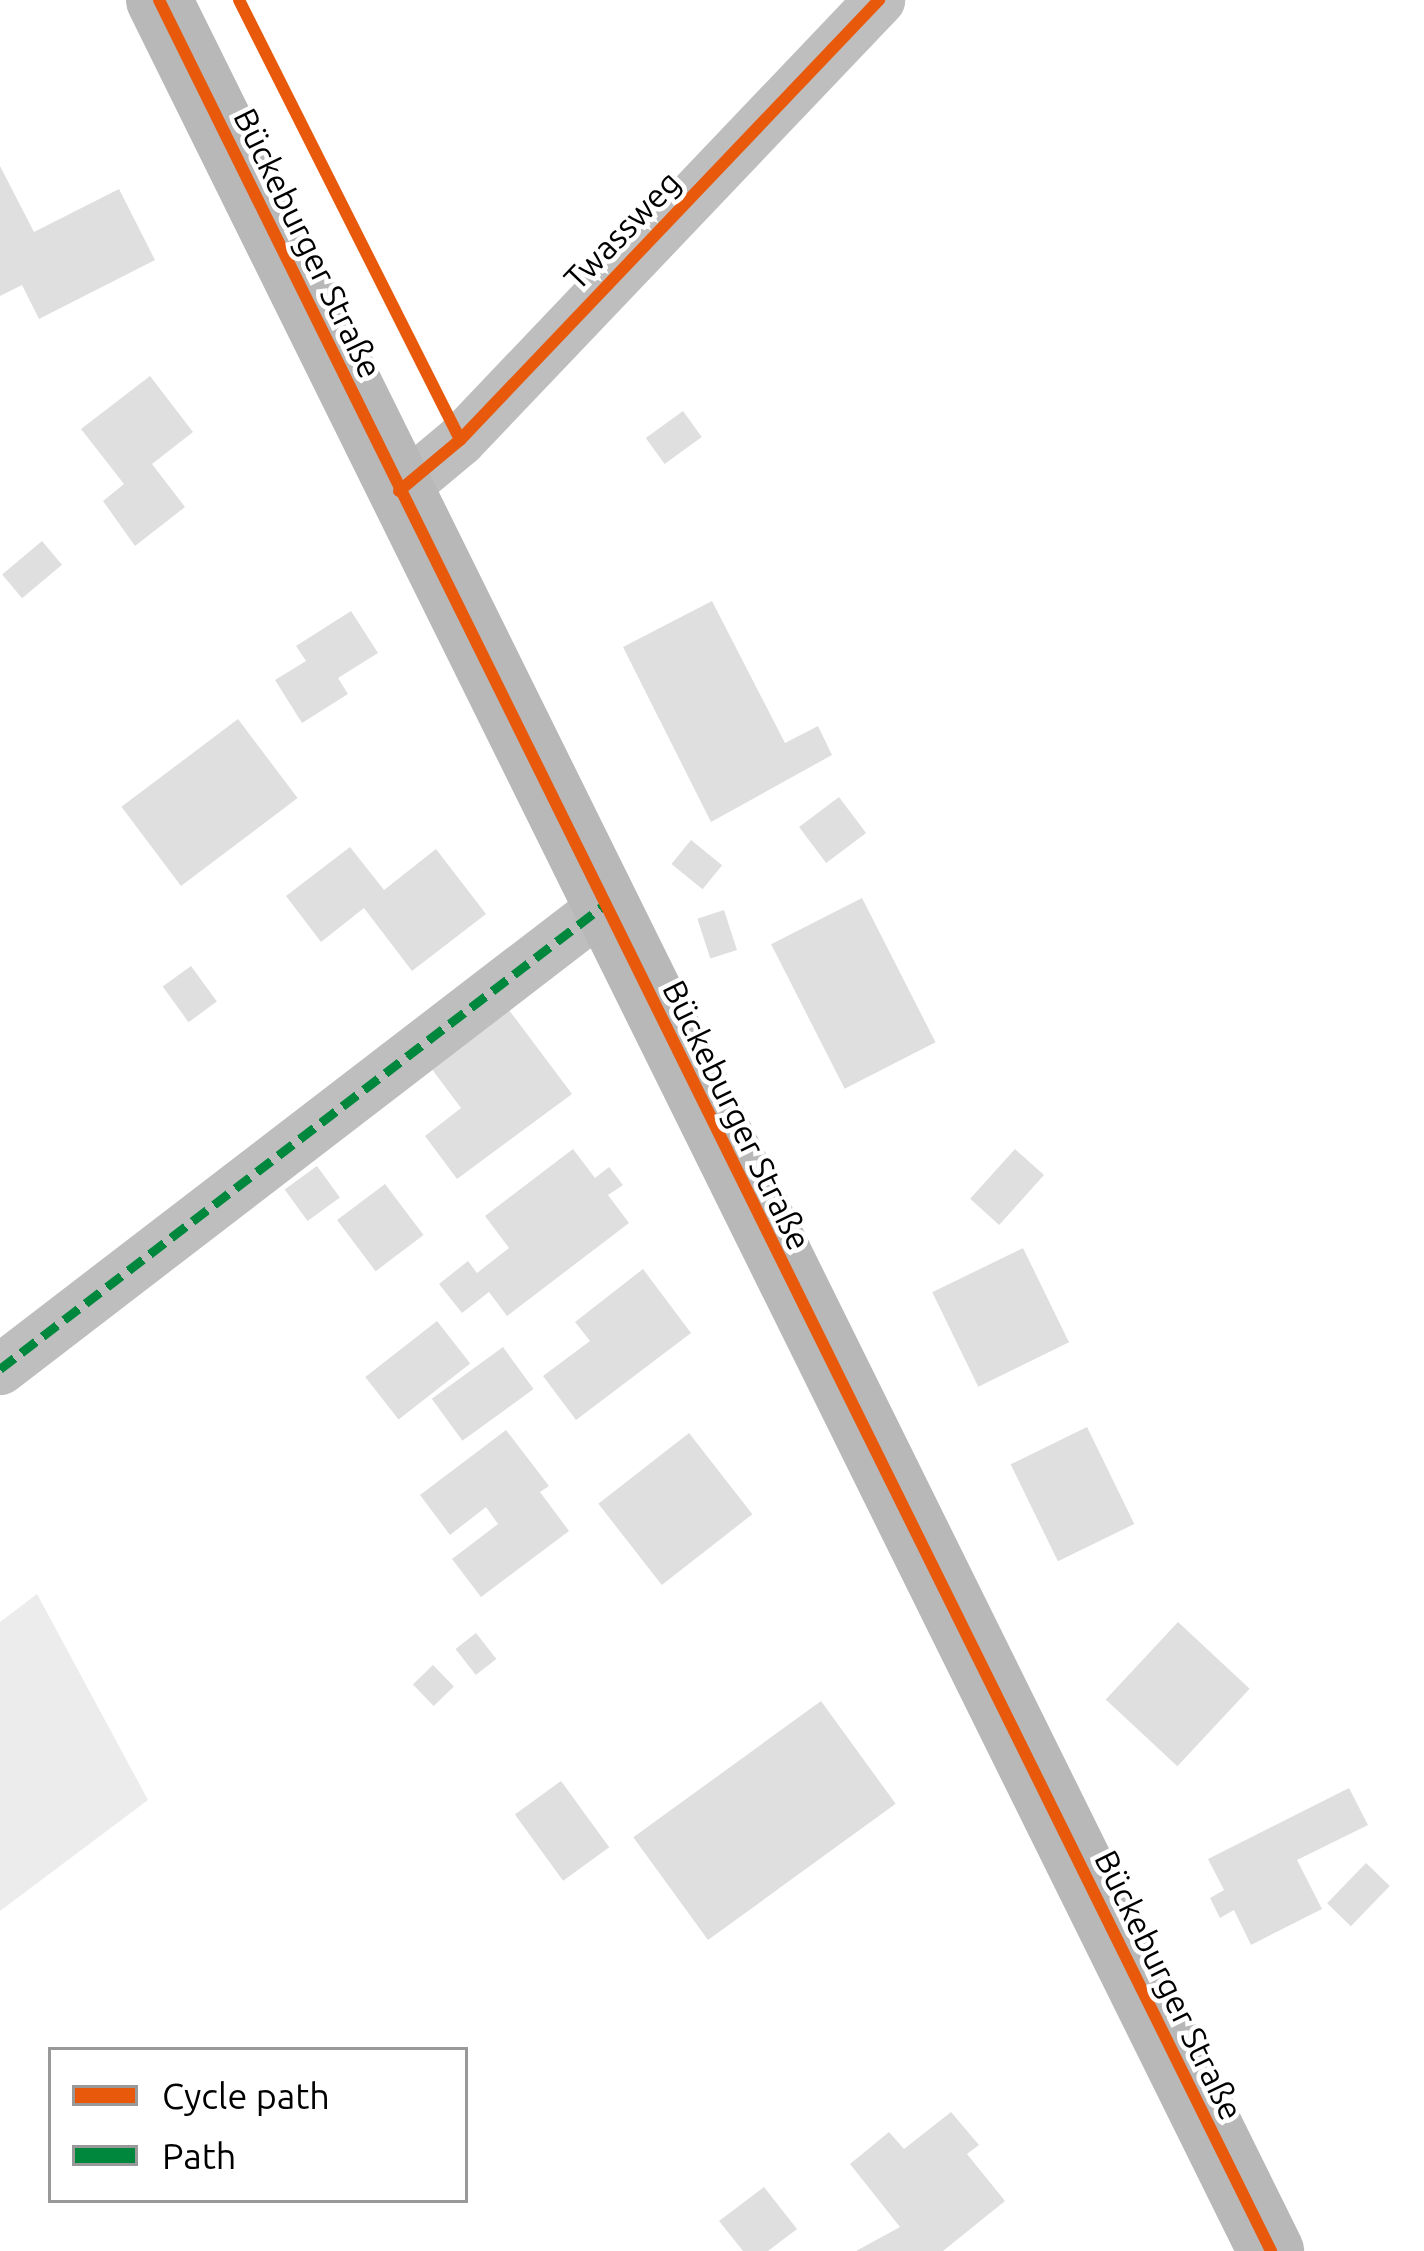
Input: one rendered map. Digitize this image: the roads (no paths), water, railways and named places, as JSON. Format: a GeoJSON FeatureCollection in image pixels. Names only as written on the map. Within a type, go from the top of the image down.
{"type":"FeatureCollection","features":[{"type":"Feature","properties":{"kind":"street","name":"Bückeburger Straße"},"geometry":{"type":"LineString","coordinates":[[159,0],[1271,2251]]}},
{"type":"Feature","properties":{"kind":"street","name":"Twassweg"},"geometry":{"type":"LineString","coordinates":[[400,491],[460,440],[879,0]]}},
{"type":"Feature","properties":{"kind":"street"},"geometry":{"type":"LineString","coordinates":[[0,1369],[603,906]]}}]}
